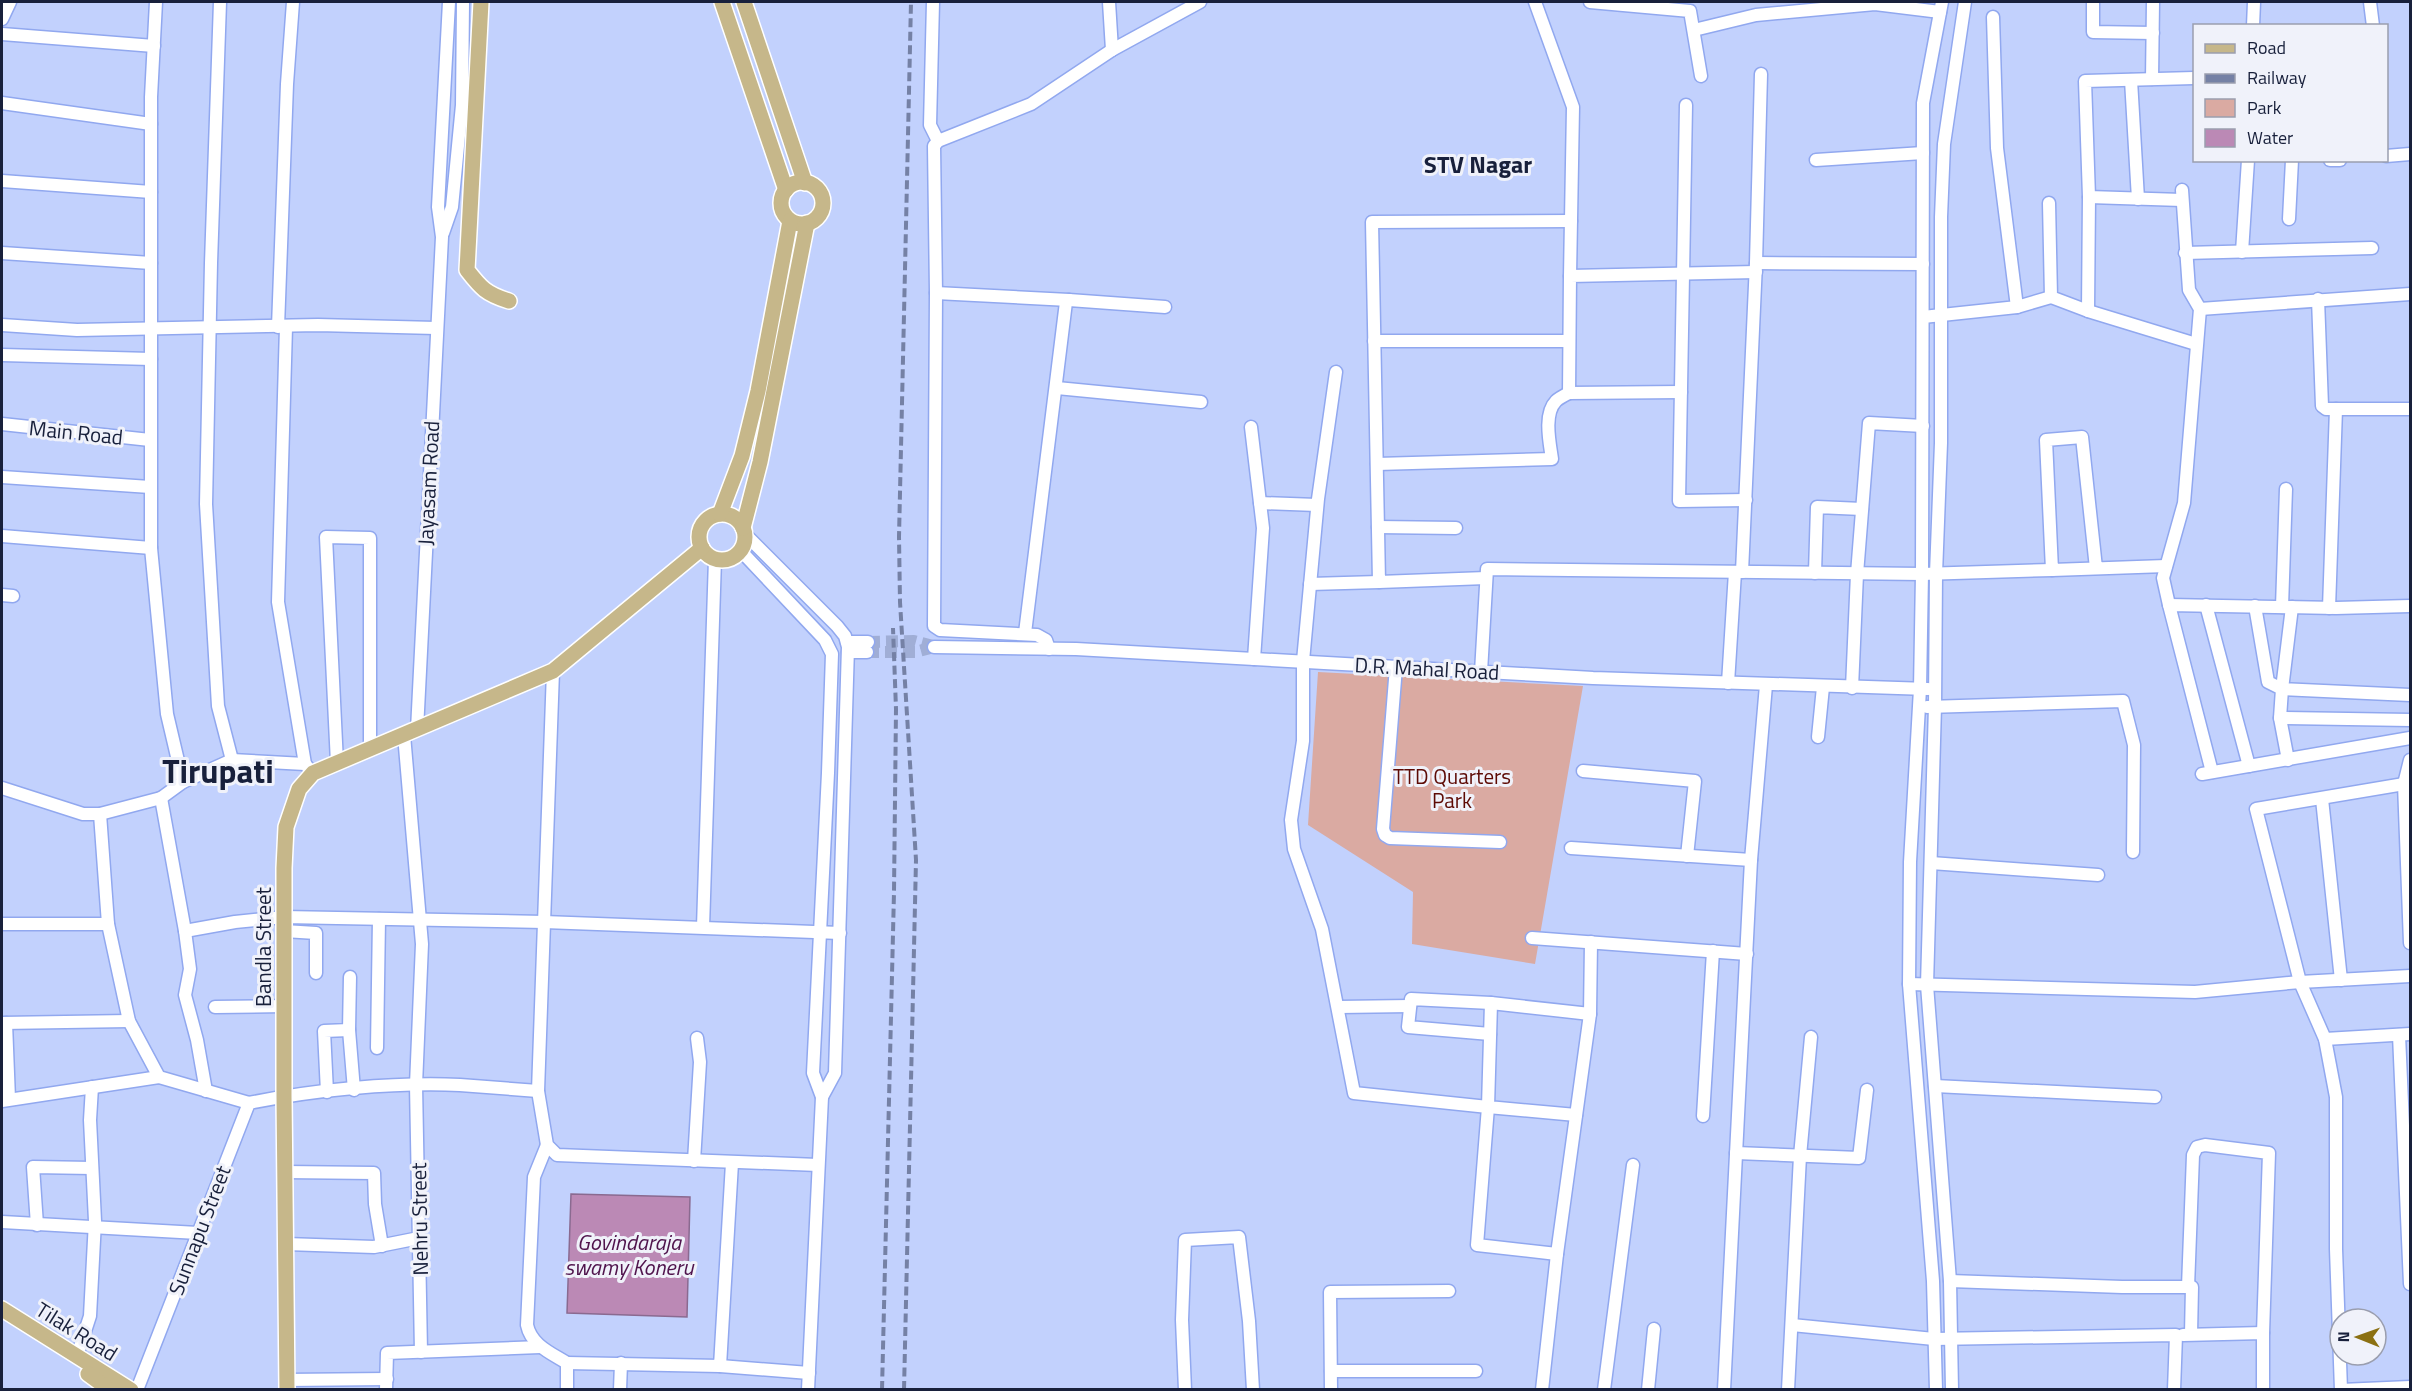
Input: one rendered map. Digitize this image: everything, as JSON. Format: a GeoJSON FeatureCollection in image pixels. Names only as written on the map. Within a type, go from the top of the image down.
{"type":"FeatureCollection","features":[{"type":"Feature","properties":{"kind":"main road"},"geometry":{"type":"LineString","coordinates":[[481,2],[467,270],[482,289],[493,296],[509,301]]}},
{"type":"Feature","properties":{"kind":"main road"},"geometry":{"type":"LineString","coordinates":[[722,2],[786,190]]}},
{"type":"Feature","properties":{"kind":"main road"},"geometry":{"type":"LineString","coordinates":[[744,2],[805,183]]}},
{"type":"Feature","properties":{"kind":"main road"},"geometry":{"type":"LineString","coordinates":[[720,514],[742,456],[772,323],[790,221],[782,206],[783,198],[786,190],[795,184],[805,183],[814,186],[823,199],[820,214],[807,223],[790,221]]}},
{"type":"Feature","properties":{"kind":"main road"},"geometry":{"type":"LineString","coordinates":[[744,531],[736,519],[720,514],[709,518],[701,526],[699,537],[702,548],[715,559],[732,558],[741,550],[807,223]]}},
{"type":"Feature","properties":{"kind":"main road"},"geometry":{"type":"LineString","coordinates":[[309,769],[338,763],[554,671],[702,548]]}},
{"type":"Feature","properties":{"kind":"main road","name":"Bandla Street"},"geometry":{"type":"LineString","coordinates":[[286,1385],[284,924],[286,828],[299,789],[309,769]]}},
{"type":"Feature","properties":{"kind":"main road","name":"Tilak Road"},"geometry":{"type":"LineString","coordinates":[[2,1309],[131,1389]]}},
{"type":"Feature","properties":{"kind":"main road","name":"Tilak Road"},"geometry":{"type":"LineString","coordinates":[[2,1317],[35,1336],[110,1389]]}},
{"type":"Feature","properties":{"kind":"street"},"geometry":{"type":"LineString","coordinates":[[2,19],[10,2]]}},
{"type":"Feature","properties":{"kind":"street"},"geometry":{"type":"LineString","coordinates":[[156,2],[151,124],[151,548],[167,714],[183,782]]}},
{"type":"Feature","properties":{"kind":"street"},"geometry":{"type":"LineString","coordinates":[[220,2],[206,504],[218,706],[232,760]]}},
{"type":"Feature","properties":{"kind":"street"},"geometry":{"type":"LineString","coordinates":[[2,788],[82,814],[100,814],[161,798],[183,782],[232,760],[309,769],[279,603],[287,84],[293,2]]}},
{"type":"Feature","properties":{"kind":"street","name":"Jayasam Road"},"geometry":{"type":"LineString","coordinates":[[420,920],[411,733],[442,237],[438,207],[449,2]]}},
{"type":"Feature","properties":{"kind":"street","name":"Jayasam Road"},"geometry":{"type":"LineString","coordinates":[[442,237],[452,207],[462,105],[463,2]]}},
{"type":"Feature","properties":{"kind":"street"},"geometry":{"type":"LineString","coordinates":[[933,2],[930,125],[938,141]]}},
{"type":"Feature","properties":{"kind":"street"},"geometry":{"type":"LineString","coordinates":[[1109,2],[1112,50]]}},
{"type":"Feature","properties":{"kind":"street"},"geometry":{"type":"LineString","coordinates":[[1049,649],[1046,640],[1037,635],[940,630],[934,626],[936,293],[933,151],[938,141],[1031,104],[1112,50],[1200,2]]}},
{"type":"Feature","properties":{"kind":"street"},"geometry":{"type":"LineString","coordinates":[[1535,2],[1573,107],[1569,393]]}},
{"type":"Feature","properties":{"kind":"street"},"geometry":{"type":"LineString","coordinates":[[1590,2],[1690,10],[1701,75]]}},
{"type":"Feature","properties":{"kind":"street"},"geometry":{"type":"LineString","coordinates":[[1952,1389],[1950,1281],[1927,984],[1941,443],[1941,217],[1944,144],[1965,2]]}},
{"type":"Feature","properties":{"kind":"street"},"geometry":{"type":"LineString","coordinates":[[2093,2],[2093,32],[2153,33]]}},
{"type":"Feature","properties":{"kind":"street"},"geometry":{"type":"LineString","coordinates":[[2152,79],[2153,2]]}},
{"type":"Feature","properties":{"kind":"street"},"geometry":{"type":"LineString","coordinates":[[2253,24],[2254,2]]}},
{"type":"Feature","properties":{"kind":"street"},"geometry":{"type":"LineString","coordinates":[[2370,2],[2373,24]]}},
{"type":"Feature","properties":{"kind":"street"},"geometry":{"type":"LineString","coordinates":[[1694,30],[1756,15],[1875,4],[1941,7],[1923,103],[1922,574],[1920,689],[1910,862],[1909,984],[1933,1281],[1936,1389]]}},
{"type":"Feature","properties":{"kind":"street"},"geometry":{"type":"LineString","coordinates":[[1993,17],[1997,148],[2017,307]]}},
{"type":"Feature","properties":{"kind":"street"},"geometry":{"type":"LineString","coordinates":[[2,34],[154,46]]}},
{"type":"Feature","properties":{"kind":"street"},"geometry":{"type":"LineString","coordinates":[[1728,683],[1746,500],[1756,268],[1761,74]]}},
{"type":"Feature","properties":{"kind":"street"},"geometry":{"type":"LineString","coordinates":[[2088,311],[2089,197],[2085,81],[2193,78]]}},
{"type":"Feature","properties":{"kind":"street"},"geometry":{"type":"LineString","coordinates":[[2131,80],[2138,199]]}},
{"type":"Feature","properties":{"kind":"street"},"geometry":{"type":"LineString","coordinates":[[2,103],[151,124]]}},
{"type":"Feature","properties":{"kind":"street"},"geometry":{"type":"LineString","coordinates":[[1686,105],[1680,501],[1746,500]]}},
{"type":"Feature","properties":{"kind":"street"},"geometry":{"type":"LineString","coordinates":[[1816,160],[1923,153]]}},
{"type":"Feature","properties":{"kind":"street"},"geometry":{"type":"LineString","coordinates":[[2388,156],[2410,154]]}},
{"type":"Feature","properties":{"kind":"street"},"geometry":{"type":"LineString","coordinates":[[2242,252],[2248,162]]}},
{"type":"Feature","properties":{"kind":"street"},"geometry":{"type":"LineString","coordinates":[[2289,219],[2292,162]]}},
{"type":"Feature","properties":{"kind":"street"},"geometry":{"type":"LineString","coordinates":[[2,181],[151,192]]}},
{"type":"Feature","properties":{"kind":"street"},"geometry":{"type":"LineString","coordinates":[[2089,197],[2138,199],[2182,195],[2189,291],[2200,309],[2184,503],[2163,578],[2207,773],[2410,738]]}},
{"type":"Feature","properties":{"kind":"street"},"geometry":{"type":"LineString","coordinates":[[2049,203],[2051,297]]}},
{"type":"Feature","properties":{"kind":"street"},"geometry":{"type":"LineString","coordinates":[[1379,582],[1372,222],[1571,221]]}},
{"type":"Feature","properties":{"kind":"street"},"geometry":{"type":"LineString","coordinates":[[2185,253],[2372,248]]}},
{"type":"Feature","properties":{"kind":"street"},"geometry":{"type":"LineString","coordinates":[[2,254],[151,263]]}},
{"type":"Feature","properties":{"kind":"street"},"geometry":{"type":"LineString","coordinates":[[1570,276],[1683,275],[1756,268],[1923,264]]}},
{"type":"Feature","properties":{"kind":"street"},"geometry":{"type":"LineString","coordinates":[[936,293],[1166,307]]}},
{"type":"Feature","properties":{"kind":"street"},"geometry":{"type":"LineString","coordinates":[[2200,309],[2410,294]]}},
{"type":"Feature","properties":{"kind":"street"},"geometry":{"type":"LineString","coordinates":[[1923,317],[2017,307],[2051,297],[2088,311],[2196,344]]}},
{"type":"Feature","properties":{"kind":"street"},"geometry":{"type":"LineString","coordinates":[[2318,299],[2322,406],[2326,409],[2410,409]]}},
{"type":"Feature","properties":{"kind":"street"},"geometry":{"type":"LineString","coordinates":[[1025,633],[1057,388],[1065,306],[1069,300]]}},
{"type":"Feature","properties":{"kind":"street"},"geometry":{"type":"LineString","coordinates":[[2,326],[77,330],[318,325],[436,328]]}},
{"type":"Feature","properties":{"kind":"street"},"geometry":{"type":"LineString","coordinates":[[1374,341],[1569,341]]}},
{"type":"Feature","properties":{"kind":"street"},"geometry":{"type":"LineString","coordinates":[[2,355],[151,359]]}},
{"type":"Feature","properties":{"kind":"street"},"geometry":{"type":"LineString","coordinates":[[1336,372],[1317,505],[1303,662],[1304,727],[1292,835],[1294,849],[1322,929],[1354,1093],[1576,1115]]}},
{"type":"Feature","properties":{"kind":"street"},"geometry":{"type":"LineString","coordinates":[[1057,388],[1202,402]]}},
{"type":"Feature","properties":{"kind":"street"},"geometry":{"type":"LineString","coordinates":[[1377,464],[1552,459],[1549,437],[1550,414],[1554,402],[1569,393],[1681,392]]}},
{"type":"Feature","properties":{"kind":"street"},"geometry":{"type":"LineString","coordinates":[[2329,608],[2336,409]]}},
{"type":"Feature","properties":{"kind":"street"},"geometry":{"type":"LineString","coordinates":[[1852,688],[1857,574],[1869,423],[1923,426]]}},
{"type":"Feature","properties":{"kind":"street","name":"Main Road"},"geometry":{"type":"LineString","coordinates":[[2,424],[150,440]]}},
{"type":"Feature","properties":{"kind":"street"},"geometry":{"type":"LineString","coordinates":[[1251,427],[1263,528],[1254,659]]}},
{"type":"Feature","properties":{"kind":"street"},"geometry":{"type":"LineString","coordinates":[[2052,570],[2046,440],[2082,437],[2097,568]]}},
{"type":"Feature","properties":{"kind":"street"},"geometry":{"type":"LineString","coordinates":[[2,477],[150,487]]}},
{"type":"Feature","properties":{"kind":"street"},"geometry":{"type":"LineString","coordinates":[[2286,489],[2287,607],[2280,718],[2288,760]]}},
{"type":"Feature","properties":{"kind":"street"},"geometry":{"type":"LineString","coordinates":[[1260,503],[1317,505]]}},
{"type":"Feature","properties":{"kind":"street"},"geometry":{"type":"LineString","coordinates":[[1815,573],[1817,507],[1862,509]]}},
{"type":"Feature","properties":{"kind":"street"},"geometry":{"type":"LineString","coordinates":[[1378,526],[1456,528]]}},
{"type":"Feature","properties":{"kind":"street"},"geometry":{"type":"LineString","coordinates":[[744,531],[837,626],[848,647],[835,1073],[822,1097]]}},
{"type":"Feature","properties":{"kind":"street"},"geometry":{"type":"LineString","coordinates":[[2,536],[151,548]]}},
{"type":"Feature","properties":{"kind":"street"},"geometry":{"type":"LineString","coordinates":[[338,763],[326,537],[370,538],[370,750]]}},
{"type":"Feature","properties":{"kind":"street"},"geometry":{"type":"LineString","coordinates":[[741,550],[831,649],[828,773],[813,1073],[822,1097],[808,1389]]}},
{"type":"Feature","properties":{"kind":"street"},"geometry":{"type":"LineString","coordinates":[[703,927],[715,559]]}},
{"type":"Feature","properties":{"kind":"street"},"geometry":{"type":"LineString","coordinates":[[1481,672],[1487,569],[1936,574],[2166,566]]}},
{"type":"Feature","properties":{"kind":"street"},"geometry":{"type":"LineString","coordinates":[[1310,584],[1486,578]]}},
{"type":"Feature","properties":{"kind":"street"},"geometry":{"type":"LineString","coordinates":[[2169,605],[2329,608],[2410,606]]}},
{"type":"Feature","properties":{"kind":"street"},"geometry":{"type":"LineString","coordinates":[[2206,605],[2249,766]]}},
{"type":"Feature","properties":{"kind":"street"},"geometry":{"type":"LineString","coordinates":[[2255,606],[2268,682],[2282,689],[2410,695]]}},
{"type":"Feature","properties":{"kind":"street"},"geometry":{"type":"LineString","coordinates":[[848,647],[867,647]]}},
{"type":"Feature","properties":{"kind":"street","name":"D.R. Mahal Road"},"geometry":{"type":"LineString","coordinates":[[934,647],[1049,649],[1766,685],[1935,688]]}},
{"type":"Feature","properties":{"kind":"street"},"geometry":{"type":"LineString","coordinates":[[1396,667],[1383,829],[1385,835],[1390,838],[1500,842]]}},
{"type":"Feature","properties":{"kind":"street"},"geometry":{"type":"LineString","coordinates":[[554,671],[538,1092],[547,1145],[534,1177],[527,1324],[529,1335],[540,1347],[567,1363],[720,1366],[809,1373]]}},
{"type":"Feature","properties":{"kind":"street"},"geometry":{"type":"LineString","coordinates":[[1724,1389],[1751,860],[1766,685]]}},
{"type":"Feature","properties":{"kind":"street"},"geometry":{"type":"LineString","coordinates":[[1818,737],[1823,687]]}},
{"type":"Feature","properties":{"kind":"street"},"geometry":{"type":"LineString","coordinates":[[1919,707],[2123,701],[2134,746],[2133,852]]}},
{"type":"Feature","properties":{"kind":"street"},"geometry":{"type":"LineString","coordinates":[[2280,718],[2410,720]]}},
{"type":"Feature","properties":{"kind":"street"},"geometry":{"type":"LineString","coordinates":[[2410,760],[2404,784],[2410,943]]}},
{"type":"Feature","properties":{"kind":"street"},"geometry":{"type":"LineString","coordinates":[[1583,771],[1695,781],[1687,856]]}},
{"type":"Feature","properties":{"kind":"street"},"geometry":{"type":"LineString","coordinates":[[2404,784],[2256,809],[2300,982],[2325,1039],[2336,1097],[2336,1249],[2341,1389],[2410,1387]]}},
{"type":"Feature","properties":{"kind":"street"},"geometry":{"type":"LineString","coordinates":[[161,798],[190,969],[184,995],[197,1040],[206,1091]]}},
{"type":"Feature","properties":{"kind":"street"},"geometry":{"type":"LineString","coordinates":[[2322,799],[2342,980]]}},
{"type":"Feature","properties":{"kind":"street"},"geometry":{"type":"LineString","coordinates":[[100,814],[108,924],[129,1021],[159,1077]]}},
{"type":"Feature","properties":{"kind":"street"},"geometry":{"type":"LineString","coordinates":[[1571,848],[1751,860]]}},
{"type":"Feature","properties":{"kind":"street"},"geometry":{"type":"LineString","coordinates":[[1931,863],[2098,875]]}},
{"type":"Feature","properties":{"kind":"street"},"geometry":{"type":"LineString","coordinates":[[185,931],[235,922],[284,924],[379,919],[544,922],[840,933]]}},
{"type":"Feature","properties":{"kind":"street"},"geometry":{"type":"LineString","coordinates":[[377,1048],[379,919]]}},
{"type":"Feature","properties":{"kind":"street","name":"Nehru Street"},"geometry":{"type":"LineString","coordinates":[[420,920],[422,944],[417,1085],[422,1352]]}},
{"type":"Feature","properties":{"kind":"street"},"geometry":{"type":"LineString","coordinates":[[2,924],[108,924]]}},
{"type":"Feature","properties":{"kind":"street"},"geometry":{"type":"LineString","coordinates":[[284,924],[316,933],[316,973]]}},
{"type":"Feature","properties":{"kind":"street"},"geometry":{"type":"LineString","coordinates":[[1532,938],[1747,954]]}},
{"type":"Feature","properties":{"kind":"street"},"geometry":{"type":"LineString","coordinates":[[1542,1389],[1557,1254],[1590,1014],[1591,942]]}},
{"type":"Feature","properties":{"kind":"street"},"geometry":{"type":"LineString","coordinates":[[1703,1116],[1713,951]]}},
{"type":"Feature","properties":{"kind":"street"},"geometry":{"type":"LineString","coordinates":[[1909,984],[2195,992],[2300,982],[2410,976]]}},
{"type":"Feature","properties":{"kind":"street"},"geometry":{"type":"LineString","coordinates":[[350,977],[349,1030],[354,1090]]}},
{"type":"Feature","properties":{"kind":"street"},"geometry":{"type":"LineString","coordinates":[[1490,1034],[1408,1027],[1411,999],[1491,1003],[1590,1014]]}},
{"type":"Feature","properties":{"kind":"street"},"geometry":{"type":"LineString","coordinates":[[1491,1003],[1488,1107],[1477,1245],[1557,1254]]}},
{"type":"Feature","properties":{"kind":"street"},"geometry":{"type":"LineString","coordinates":[[215,1007],[285,1006]]}},
{"type":"Feature","properties":{"kind":"street"},"geometry":{"type":"LineString","coordinates":[[1339,1007],[1410,1006]]}},
{"type":"Feature","properties":{"kind":"street"},"geometry":{"type":"LineString","coordinates":[[129,1021],[4,1023],[5,1100],[159,1077],[249,1103],[284,1096],[417,1085],[459,1085],[538,1092]]}},
{"type":"Feature","properties":{"kind":"street"},"geometry":{"type":"LineString","coordinates":[[327,1092],[324,1031],[349,1030]]}},
{"type":"Feature","properties":{"kind":"street"},"geometry":{"type":"LineString","coordinates":[[2325,1039],[2405,1035],[2410,1284]]}},
{"type":"Feature","properties":{"kind":"street"},"geometry":{"type":"LineString","coordinates":[[1788,1389],[1800,1156],[1811,1037]]}},
{"type":"Feature","properties":{"kind":"street"},"geometry":{"type":"LineString","coordinates":[[694,1161],[700,1062],[697,1038]]}},
{"type":"Feature","properties":{"kind":"street"},"geometry":{"type":"LineString","coordinates":[[1935,1086],[2155,1097]]}},
{"type":"Feature","properties":{"kind":"street"},"geometry":{"type":"LineString","coordinates":[[77,1356],[90,1316],[94,1228],[90,1120],[92,1087]]}},
{"type":"Feature","properties":{"kind":"street"},"geometry":{"type":"LineString","coordinates":[[1736,1153],[1859,1158],[1867,1090]]}},
{"type":"Feature","properties":{"kind":"street","name":"Sunnapu Street"},"geometry":{"type":"LineString","coordinates":[[137,1389],[249,1103]]}},
{"type":"Feature","properties":{"kind":"street"},"geometry":{"type":"LineString","coordinates":[[547,1145],[557,1155],[818,1165]]}},
{"type":"Feature","properties":{"kind":"street"},"geometry":{"type":"LineString","coordinates":[[2188,1287],[2193,1155],[2197,1148],[2205,1145],[2269,1153],[2263,1389]]}},
{"type":"Feature","properties":{"kind":"street"},"geometry":{"type":"LineString","coordinates":[[720,1366],[732,1163]]}},
{"type":"Feature","properties":{"kind":"street"},"geometry":{"type":"LineString","coordinates":[[1604,1389],[1633,1165]]}},
{"type":"Feature","properties":{"kind":"street"},"geometry":{"type":"LineString","coordinates":[[37,1225],[33,1167],[92,1168]]}},
{"type":"Feature","properties":{"kind":"street"},"geometry":{"type":"LineString","coordinates":[[285,1172],[374,1173],[375,1204],[382,1246]]}},
{"type":"Feature","properties":{"kind":"street"},"geometry":{"type":"LineString","coordinates":[[2,1222],[198,1233]]}},
{"type":"Feature","properties":{"kind":"street"},"geometry":{"type":"LineString","coordinates":[[1185,1389],[1182,1320],[1185,1240],[1239,1237],[1249,1321],[1253,1389]]}},
{"type":"Feature","properties":{"kind":"street"},"geometry":{"type":"LineString","coordinates":[[286,1244],[374,1247],[419,1238]]}},
{"type":"Feature","properties":{"kind":"street"},"geometry":{"type":"LineString","coordinates":[[1950,1281],[2192,1287],[2191,1335]]}},
{"type":"Feature","properties":{"kind":"street"},"geometry":{"type":"LineString","coordinates":[[1331,1389],[1330,1292],[1449,1291]]}},
{"type":"Feature","properties":{"kind":"street"},"geometry":{"type":"LineString","coordinates":[[1792,1325],[1934,1339],[2263,1333]]}},
{"type":"Feature","properties":{"kind":"street"},"geometry":{"type":"LineString","coordinates":[[1648,1389],[1654,1329]]}},
{"type":"Feature","properties":{"kind":"street"},"geometry":{"type":"LineString","coordinates":[[2174,1389],[2176,1335]]}},
{"type":"Feature","properties":{"kind":"street"},"geometry":{"type":"LineString","coordinates":[[286,1385],[386,1384],[387,1353],[540,1347]]}},
{"type":"Feature","properties":{"kind":"street"},"geometry":{"type":"LineString","coordinates":[[567,1363],[567,1389]]}},
{"type":"Feature","properties":{"kind":"street"},"geometry":{"type":"LineString","coordinates":[[620,1389],[621,1363]]}},
{"type":"Feature","properties":{"kind":"street"},"geometry":{"type":"LineString","coordinates":[[1331,1371],[1476,1371]]}},
{"type":"Feature","properties":{"kind":"green space","name":"TTD Quarters Park"},"geometry":{"type":"Polygon","coordinates":[[[1318,672],[1583,686],[1535,964],[1412,944],[1413,892],[1308,825],[1318,672]]]}},
{"type":"Feature","properties":{"kind":"water","name":"Govindaraja swamy Koneru"},"geometry":{"type":"Polygon","coordinates":[[[571,1194],[690,1197],[687,1317],[567,1313],[571,1194]]]}},
{"type":"Feature","properties":{"kind":"tunnel"},"geometry":{"type":"LineString","coordinates":[[868,642],[914,641],[933,646]]}},
{"type":"Feature","properties":{"kind":"tunnel"},"geometry":{"type":"LineString","coordinates":[[867,652],[915,652],[934,647]]}},
{"type":"Feature","properties":{"kind":"railway"},"geometry":{"type":"LineString","coordinates":[[904,1390],[916,860],[900,602],[899,537],[911,2]]}},
{"type":"Feature","properties":{"kind":"railway"},"geometry":{"type":"LineString","coordinates":[[882,1390],[894,892],[896,709],[893,628]]}},
{"type":"Feature","properties":{"kind":"district","name":"STV Nagar"},"geometry":{"type":"Point","coordinates":[1478,164]}},
{"type":"Feature","properties":{"kind":"district","name":"Tirupati"},"geometry":{"type":"Point","coordinates":[218,771]}}]}
